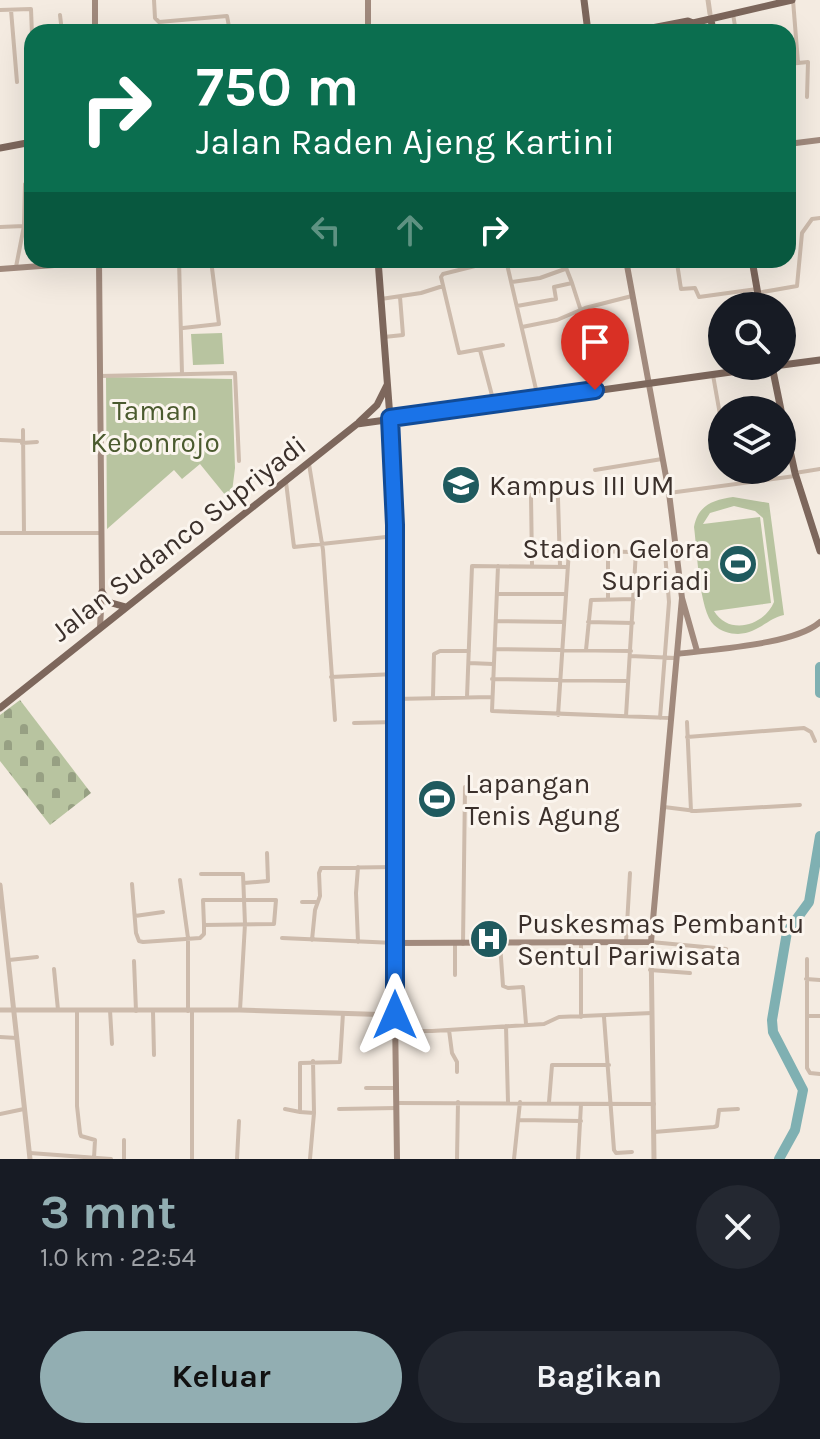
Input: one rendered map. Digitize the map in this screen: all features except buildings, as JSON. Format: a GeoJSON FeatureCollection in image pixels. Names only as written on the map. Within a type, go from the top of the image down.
{"type":"FeatureCollection","features":[{"type":"Feature","properties":{"kind":"main road"},"geometry":{"type":"LineString","coordinates":[[95,0],[95,24]]}},
{"type":"Feature","properties":{"kind":"main road"},"geometry":{"type":"LineString","coordinates":[[368,0],[368,24]]}},
{"type":"Feature","properties":{"kind":"main road"},"geometry":{"type":"LineString","coordinates":[[584,0],[587,24]]}},
{"type":"Feature","properties":{"kind":"main road"},"geometry":{"type":"LineString","coordinates":[[674,24],[693,23],[792,0]]}},
{"type":"Feature","properties":{"kind":"main road"},"geometry":{"type":"LineString","coordinates":[[710,17],[711,24]]}},
{"type":"Feature","properties":{"kind":"main road"},"geometry":{"type":"LineString","coordinates":[[796,143],[820,140]]}},
{"type":"Feature","properties":{"kind":"main road"},"geometry":{"type":"LineString","coordinates":[[0,148],[24,144]]}},
{"type":"Feature","properties":{"kind":"main road"},"geometry":{"type":"LineString","coordinates":[[0,269],[24,266]]}},
{"type":"Feature","properties":{"kind":"main road"},"geometry":{"type":"LineString","coordinates":[[99,268],[100,627]]}},
{"type":"Feature","properties":{"kind":"main road"},"geometry":{"type":"LineString","coordinates":[[379,268],[395,536],[397,1159]]}},
{"type":"Feature","properties":{"kind":"main road"},"geometry":{"type":"LineString","coordinates":[[627,268],[669,493],[682,598],[697,651]]}},
{"type":"Feature","properties":{"kind":"main road"},"geometry":{"type":"LineString","coordinates":[[753,268],[757,291]]}},
{"type":"Feature","properties":{"kind":"main road"},"geometry":{"type":"LineString","coordinates":[[796,363],[820,360]]}},
{"type":"Feature","properties":{"kind":"main road","name":"Jalan Sudanco Supriyadi"},"geometry":{"type":"LineString","coordinates":[[0,708],[357,424],[708,376]]}},
{"type":"Feature","properties":{"kind":"main road"},"geometry":{"type":"LineString","coordinates":[[357,424],[377,405],[388,384]]}},
{"type":"Feature","properties":{"kind":"main road"},"geometry":{"type":"LineString","coordinates":[[796,477],[816,530],[820,551]]}},
{"type":"Feature","properties":{"kind":"main road"},"geometry":{"type":"LineString","coordinates":[[102,592],[108,602],[126,607]]}},
{"type":"Feature","properties":{"kind":"main road"},"geometry":{"type":"LineString","coordinates":[[395,943],[651,942],[682,598]]}},
{"type":"Feature","properties":{"kind":"main road"},"geometry":{"type":"LineString","coordinates":[[676,657],[790,636],[808,631],[820,622]]}},
{"type":"Feature","properties":{"kind":"street"},"geometry":{"type":"LineString","coordinates":[[154,0],[155,18],[159,22],[227,16],[228,24]]}},
{"type":"Feature","properties":{"kind":"street"},"geometry":{"type":"LineString","coordinates":[[708,0],[710,17]]}},
{"type":"Feature","properties":{"kind":"street"},"geometry":{"type":"LineString","coordinates":[[792,0],[794,24]]}},
{"type":"Feature","properties":{"kind":"street"},"geometry":{"type":"LineString","coordinates":[[0,10],[32,10],[32,24]]}},
{"type":"Feature","properties":{"kind":"street"},"geometry":{"type":"LineString","coordinates":[[11,10],[17,82]]}},
{"type":"Feature","properties":{"kind":"street"},"geometry":{"type":"LineString","coordinates":[[731,12],[734,24]]}},
{"type":"Feature","properties":{"kind":"street"},"geometry":{"type":"LineString","coordinates":[[60,15],[61,24]]}},
{"type":"Feature","properties":{"kind":"street"},"geometry":{"type":"LineString","coordinates":[[796,42],[798,63],[808,62],[807,97]]}},
{"type":"Feature","properties":{"kind":"street"},"geometry":{"type":"LineString","coordinates":[[678,268],[680,289],[695,288],[699,297],[797,286],[802,233],[810,221],[820,218]]}},
{"type":"Feature","properties":{"kind":"street"},"geometry":{"type":"LineString","coordinates":[[0,227],[24,226],[16,267]]}},
{"type":"Feature","properties":{"kind":"street"},"geometry":{"type":"LineString","coordinates":[[179,268],[182,374]]}},
{"type":"Feature","properties":{"kind":"street"},"geometry":{"type":"LineString","coordinates":[[181,328],[219,324],[212,268]]}},
{"type":"Feature","properties":{"kind":"street"},"geometry":{"type":"LineString","coordinates":[[467,268],[441,277],[458,352],[503,345]]}},
{"type":"Feature","properties":{"kind":"street"},"geometry":{"type":"LineString","coordinates":[[508,268],[538,398]]}},
{"type":"Feature","properties":{"kind":"street"},"geometry":{"type":"LineString","coordinates":[[512,282],[540,278],[567,268],[582,311]]}},
{"type":"Feature","properties":{"kind":"street"},"geometry":{"type":"LineString","coordinates":[[517,306],[556,299],[554,287],[572,283]]}},
{"type":"Feature","properties":{"kind":"street"},"geometry":{"type":"LineString","coordinates":[[381,299],[443,286]]}},
{"type":"Feature","properties":{"kind":"street"},"geometry":{"type":"LineString","coordinates":[[522,327],[557,320],[585,308],[632,296]]}},
{"type":"Feature","properties":{"kind":"street"},"geometry":{"type":"LineString","coordinates":[[384,337],[403,335],[400,297]]}},
{"type":"Feature","properties":{"kind":"street"},"geometry":{"type":"LineString","coordinates":[[480,350],[494,403]]}},
{"type":"Feature","properties":{"kind":"street"},"geometry":{"type":"LineString","coordinates":[[100,376],[232,372],[237,376],[239,461]]}},
{"type":"Feature","properties":{"kind":"street"},"geometry":{"type":"LineString","coordinates":[[23,430],[24,533]]}},
{"type":"Feature","properties":{"kind":"street"},"geometry":{"type":"LineString","coordinates":[[0,440],[37,442]]}},
{"type":"Feature","properties":{"kind":"street"},"geometry":{"type":"LineString","coordinates":[[595,470],[662,459]]}},
{"type":"Feature","properties":{"kind":"street"},"geometry":{"type":"LineString","coordinates":[[308,463],[322,543],[335,720]]}},
{"type":"Feature","properties":{"kind":"street"},"geometry":{"type":"LineString","coordinates":[[796,474],[820,469]]}},
{"type":"Feature","properties":{"kind":"street"},"geometry":{"type":"LineString","coordinates":[[283,482],[292,545],[298,548],[395,536]]}},
{"type":"Feature","properties":{"kind":"street"},"geometry":{"type":"LineString","coordinates":[[669,493],[729,484]]}},
{"type":"Feature","properties":{"kind":"street"},"geometry":{"type":"LineString","coordinates":[[532,566],[530,499],[534,493],[553,492],[557,495],[560,566]]}},
{"type":"Feature","properties":{"kind":"street"},"geometry":{"type":"LineString","coordinates":[[1,532],[102,533]]}},
{"type":"Feature","properties":{"kind":"street"},"geometry":{"type":"LineString","coordinates":[[561,550],[659,551],[666,556],[669,602],[660,718]]}},
{"type":"Feature","properties":{"kind":"street"},"geometry":{"type":"LineString","coordinates":[[558,715],[569,550]]}},
{"type":"Feature","properties":{"kind":"street"},"geometry":{"type":"LineString","coordinates":[[626,716],[636,550]]}},
{"type":"Feature","properties":{"kind":"street"},"geometry":{"type":"LineString","coordinates":[[608,551],[608,599]]}},
{"type":"Feature","properties":{"kind":"street"},"geometry":{"type":"LineString","coordinates":[[467,697],[471,569],[475,565],[568,567]]}},
{"type":"Feature","properties":{"kind":"street"},"geometry":{"type":"LineString","coordinates":[[498,566],[492,711],[670,718]]}},
{"type":"Feature","properties":{"kind":"street"},"geometry":{"type":"LineString","coordinates":[[498,594],[566,594]]}},
{"type":"Feature","properties":{"kind":"street"},"geometry":{"type":"LineString","coordinates":[[586,650],[591,600],[634,599]]}},
{"type":"Feature","properties":{"kind":"street"},"geometry":{"type":"LineString","coordinates":[[497,621],[564,622]]}},
{"type":"Feature","properties":{"kind":"street"},"geometry":{"type":"LineString","coordinates":[[588,622],[633,623]]}},
{"type":"Feature","properties":{"kind":"street"},"geometry":{"type":"LineString","coordinates":[[495,649],[586,650],[676,657]]}},
{"type":"Feature","properties":{"kind":"street"},"geometry":{"type":"LineString","coordinates":[[433,697],[434,654],[440,651],[469,651]]}},
{"type":"Feature","properties":{"kind":"street"},"geometry":{"type":"LineString","coordinates":[[469,663],[493,664]]}},
{"type":"Feature","properties":{"kind":"street"},"geometry":{"type":"LineString","coordinates":[[331,677],[395,674]]}},
{"type":"Feature","properties":{"kind":"street"},"geometry":{"type":"LineString","coordinates":[[492,679],[628,681]]}},
{"type":"Feature","properties":{"kind":"street"},"geometry":{"type":"LineString","coordinates":[[395,699],[491,697]]}},
{"type":"Feature","properties":{"kind":"street"},"geometry":{"type":"LineString","coordinates":[[354,723],[395,722]]}},
{"type":"Feature","properties":{"kind":"street"},"geometry":{"type":"LineString","coordinates":[[687,722],[691,811]]}},
{"type":"Feature","properties":{"kind":"street"},"geometry":{"type":"LineString","coordinates":[[687,737],[804,728],[811,732],[815,741]]}},
{"type":"Feature","properties":{"kind":"street"},"geometry":{"type":"LineString","coordinates":[[455,975],[465,787]]}},
{"type":"Feature","properties":{"kind":"street"},"geometry":{"type":"LineString","coordinates":[[664,807],[691,811],[800,805]]}},
{"type":"Feature","properties":{"kind":"street"},"geometry":{"type":"LineString","coordinates":[[244,883],[268,881],[267,853]]}},
{"type":"Feature","properties":{"kind":"street"},"geometry":{"type":"LineString","coordinates":[[358,867],[358,942]]}},
{"type":"Feature","properties":{"kind":"street"},"geometry":{"type":"LineString","coordinates":[[312,940],[321,868],[395,867]]}},
{"type":"Feature","properties":{"kind":"street"},"geometry":{"type":"LineString","coordinates":[[201,874],[242,873],[245,924],[240,1010]]}},
{"type":"Feature","properties":{"kind":"street"},"geometry":{"type":"LineString","coordinates":[[626,942],[630,873]]}},
{"type":"Feature","properties":{"kind":"street"},"geometry":{"type":"LineString","coordinates":[[180,880],[188,940],[192,1159]]}},
{"type":"Feature","properties":{"kind":"street"},"geometry":{"type":"LineString","coordinates":[[132,884],[139,941],[203,937],[203,900],[271,898],[276,901],[274,924],[204,925]]}},
{"type":"Feature","properties":{"kind":"street"},"geometry":{"type":"LineString","coordinates":[[0,885],[30,1156],[111,1159]]}},
{"type":"Feature","properties":{"kind":"street"},"geometry":{"type":"LineString","coordinates":[[302,902],[317,902]]}},
{"type":"Feature","properties":{"kind":"street"},"geometry":{"type":"LineString","coordinates":[[135,916],[163,912]]}},
{"type":"Feature","properties":{"kind":"street"},"geometry":{"type":"LineString","coordinates":[[282,938],[395,943]]}},
{"type":"Feature","properties":{"kind":"street"},"geometry":{"type":"LineString","coordinates":[[654,1159],[651,942],[726,949]]}},
{"type":"Feature","properties":{"kind":"street"},"geometry":{"type":"LineString","coordinates":[[581,943],[581,1017]]}},
{"type":"Feature","properties":{"kind":"street"},"geometry":{"type":"LineString","coordinates":[[500,944],[503,986],[523,987],[526,1024]]}},
{"type":"Feature","properties":{"kind":"street"},"geometry":{"type":"LineString","coordinates":[[9,960],[37,957]]}},
{"type":"Feature","properties":{"kind":"street"},"geometry":{"type":"LineString","coordinates":[[807,959],[807,1068],[810,1073],[820,1074]]}},
{"type":"Feature","properties":{"kind":"street"},"geometry":{"type":"LineString","coordinates":[[134,961],[136,1011]]}},
{"type":"Feature","properties":{"kind":"street"},"geometry":{"type":"LineString","coordinates":[[54,969],[58,1010]]}},
{"type":"Feature","properties":{"kind":"street"},"geometry":{"type":"LineString","coordinates":[[650,970],[690,973]]}},
{"type":"Feature","properties":{"kind":"street"},"geometry":{"type":"LineString","coordinates":[[806,979],[820,980]]}},
{"type":"Feature","properties":{"kind":"street"},"geometry":{"type":"LineString","coordinates":[[0,1010],[240,1010],[395,1015]]}},
{"type":"Feature","properties":{"kind":"street"},"geometry":{"type":"LineString","coordinates":[[77,1010],[80,1133],[95,1140],[94,1158]]}},
{"type":"Feature","properties":{"kind":"street"},"geometry":{"type":"LineString","coordinates":[[110,1010],[112,1044]]}},
{"type":"Feature","properties":{"kind":"street"},"geometry":{"type":"LineString","coordinates":[[153,1011],[154,1055]]}},
{"type":"Feature","properties":{"kind":"street"},"geometry":{"type":"LineString","coordinates":[[300,1112],[300,1063],[340,1062],[343,1013]]}},
{"type":"Feature","properties":{"kind":"street"},"geometry":{"type":"LineString","coordinates":[[395,1031],[547,1024],[559,1017],[652,1013]]}},
{"type":"Feature","properties":{"kind":"street"},"geometry":{"type":"LineString","coordinates":[[808,1016],[820,1016]]}},
{"type":"Feature","properties":{"kind":"street"},"geometry":{"type":"LineString","coordinates":[[604,1017],[614,1151],[632,1152]]}},
{"type":"Feature","properties":{"kind":"street"},"geometry":{"type":"LineString","coordinates":[[506,1026],[508,1102]]}},
{"type":"Feature","properties":{"kind":"street"},"geometry":{"type":"LineString","coordinates":[[449,1030],[457,1072]]}},
{"type":"Feature","properties":{"kind":"street"},"geometry":{"type":"LineString","coordinates":[[2,1037],[17,1038]]}},
{"type":"Feature","properties":{"kind":"street"},"geometry":{"type":"LineString","coordinates":[[310,1159],[314,1113],[313,1061]]}},
{"type":"Feature","properties":{"kind":"street"},"geometry":{"type":"LineString","coordinates":[[549,1102],[552,1065],[609,1065]]}},
{"type":"Feature","properties":{"kind":"street"},"geometry":{"type":"LineString","coordinates":[[366,1088],[396,1088]]}},
{"type":"Feature","properties":{"kind":"street"},"geometry":{"type":"LineString","coordinates":[[339,1109],[458,1102],[654,1104]]}},
{"type":"Feature","properties":{"kind":"street"},"geometry":{"type":"LineString","coordinates":[[457,1159],[458,1102]]}},
{"type":"Feature","properties":{"kind":"street"},"geometry":{"type":"LineString","coordinates":[[514,1159],[520,1102]]}},
{"type":"Feature","properties":{"kind":"street"},"geometry":{"type":"LineString","coordinates":[[578,1159],[581,1104]]}},
{"type":"Feature","properties":{"kind":"street"},"geometry":{"type":"LineString","coordinates":[[2,1114],[24,1109]]}},
{"type":"Feature","properties":{"kind":"street"},"geometry":{"type":"LineString","coordinates":[[285,1109],[314,1113]]}},
{"type":"Feature","properties":{"kind":"street"},"geometry":{"type":"LineString","coordinates":[[654,1132],[714,1127],[719,1110],[738,1109]]}},
{"type":"Feature","properties":{"kind":"street"},"geometry":{"type":"LineString","coordinates":[[519,1120],[581,1121]]}},
{"type":"Feature","properties":{"kind":"street"},"geometry":{"type":"LineString","coordinates":[[237,1159],[239,1121]]}},
{"type":"Feature","properties":{"kind":"street"},"geometry":{"type":"LineString","coordinates":[[124,1140],[124,1159]]}},
{"type":"Feature","properties":{"kind":"green space"},"geometry":{"type":"Polygon","coordinates":[[[222,333],[224,364],[193,365],[191,334],[222,333]]]}},
{"type":"Feature","properties":{"kind":"green space","name":"Taman Kebonrojo"},"geometry":{"type":"Polygon","coordinates":[[[106,377],[232,379],[235,468],[232,492],[226,496],[200,464],[182,479],[174,470],[107,529],[106,377]]]}},
{"type":"Feature","properties":{"kind":"green space"},"geometry":{"type":"Polygon","coordinates":[[[733,497],[769,503],[784,615],[752,631],[738,634],[719,629],[709,618],[702,594],[694,527],[703,509],[713,502],[733,497]],[[734,506],[710,513],[703,524],[760,517],[771,603],[714,611],[728,624],[755,622],[774,602],[763,518],[755,511],[734,506]]]}},
{"type":"Feature","properties":{"kind":"green space"},"geometry":{"type":"Polygon","coordinates":[[[20,700],[91,793],[50,825],[0,761],[0,715],[20,700]]]}},
{"type":"Feature","properties":{"kind":"waterway"},"geometry":{"type":"LineString","coordinates":[[820,667],[820,693]]}},
{"type":"Feature","properties":{"kind":"waterway"},"geometry":{"type":"LineString","coordinates":[[779,1159],[795,1130],[803,1090],[773,1032],[772,1020],[787,932],[809,902],[820,836]]}},
{"type":"Feature","properties":{"kind":"place","name":"Kampus III UM"},"geometry":{"type":"Point","coordinates":[461,485]}},
{"type":"Feature","properties":{"kind":"place","name":"Stadion Gelora Supriadi"},"geometry":{"type":"Point","coordinates":[738,564]}},
{"type":"Feature","properties":{"kind":"place","name":"Lapangan Tenis Agung"},"geometry":{"type":"Point","coordinates":[437,799]}},
{"type":"Feature","properties":{"kind":"place","name":"Puskesmas Pembantu Sentul Pariwisata"},"geometry":{"type":"Point","coordinates":[489,939]}},
{"type":"Feature","properties":{"kind":"route"},"geometry":{"type":"LineString","coordinates":[[395,1015],[395,525],[390,418],[595,390]]}}]}
